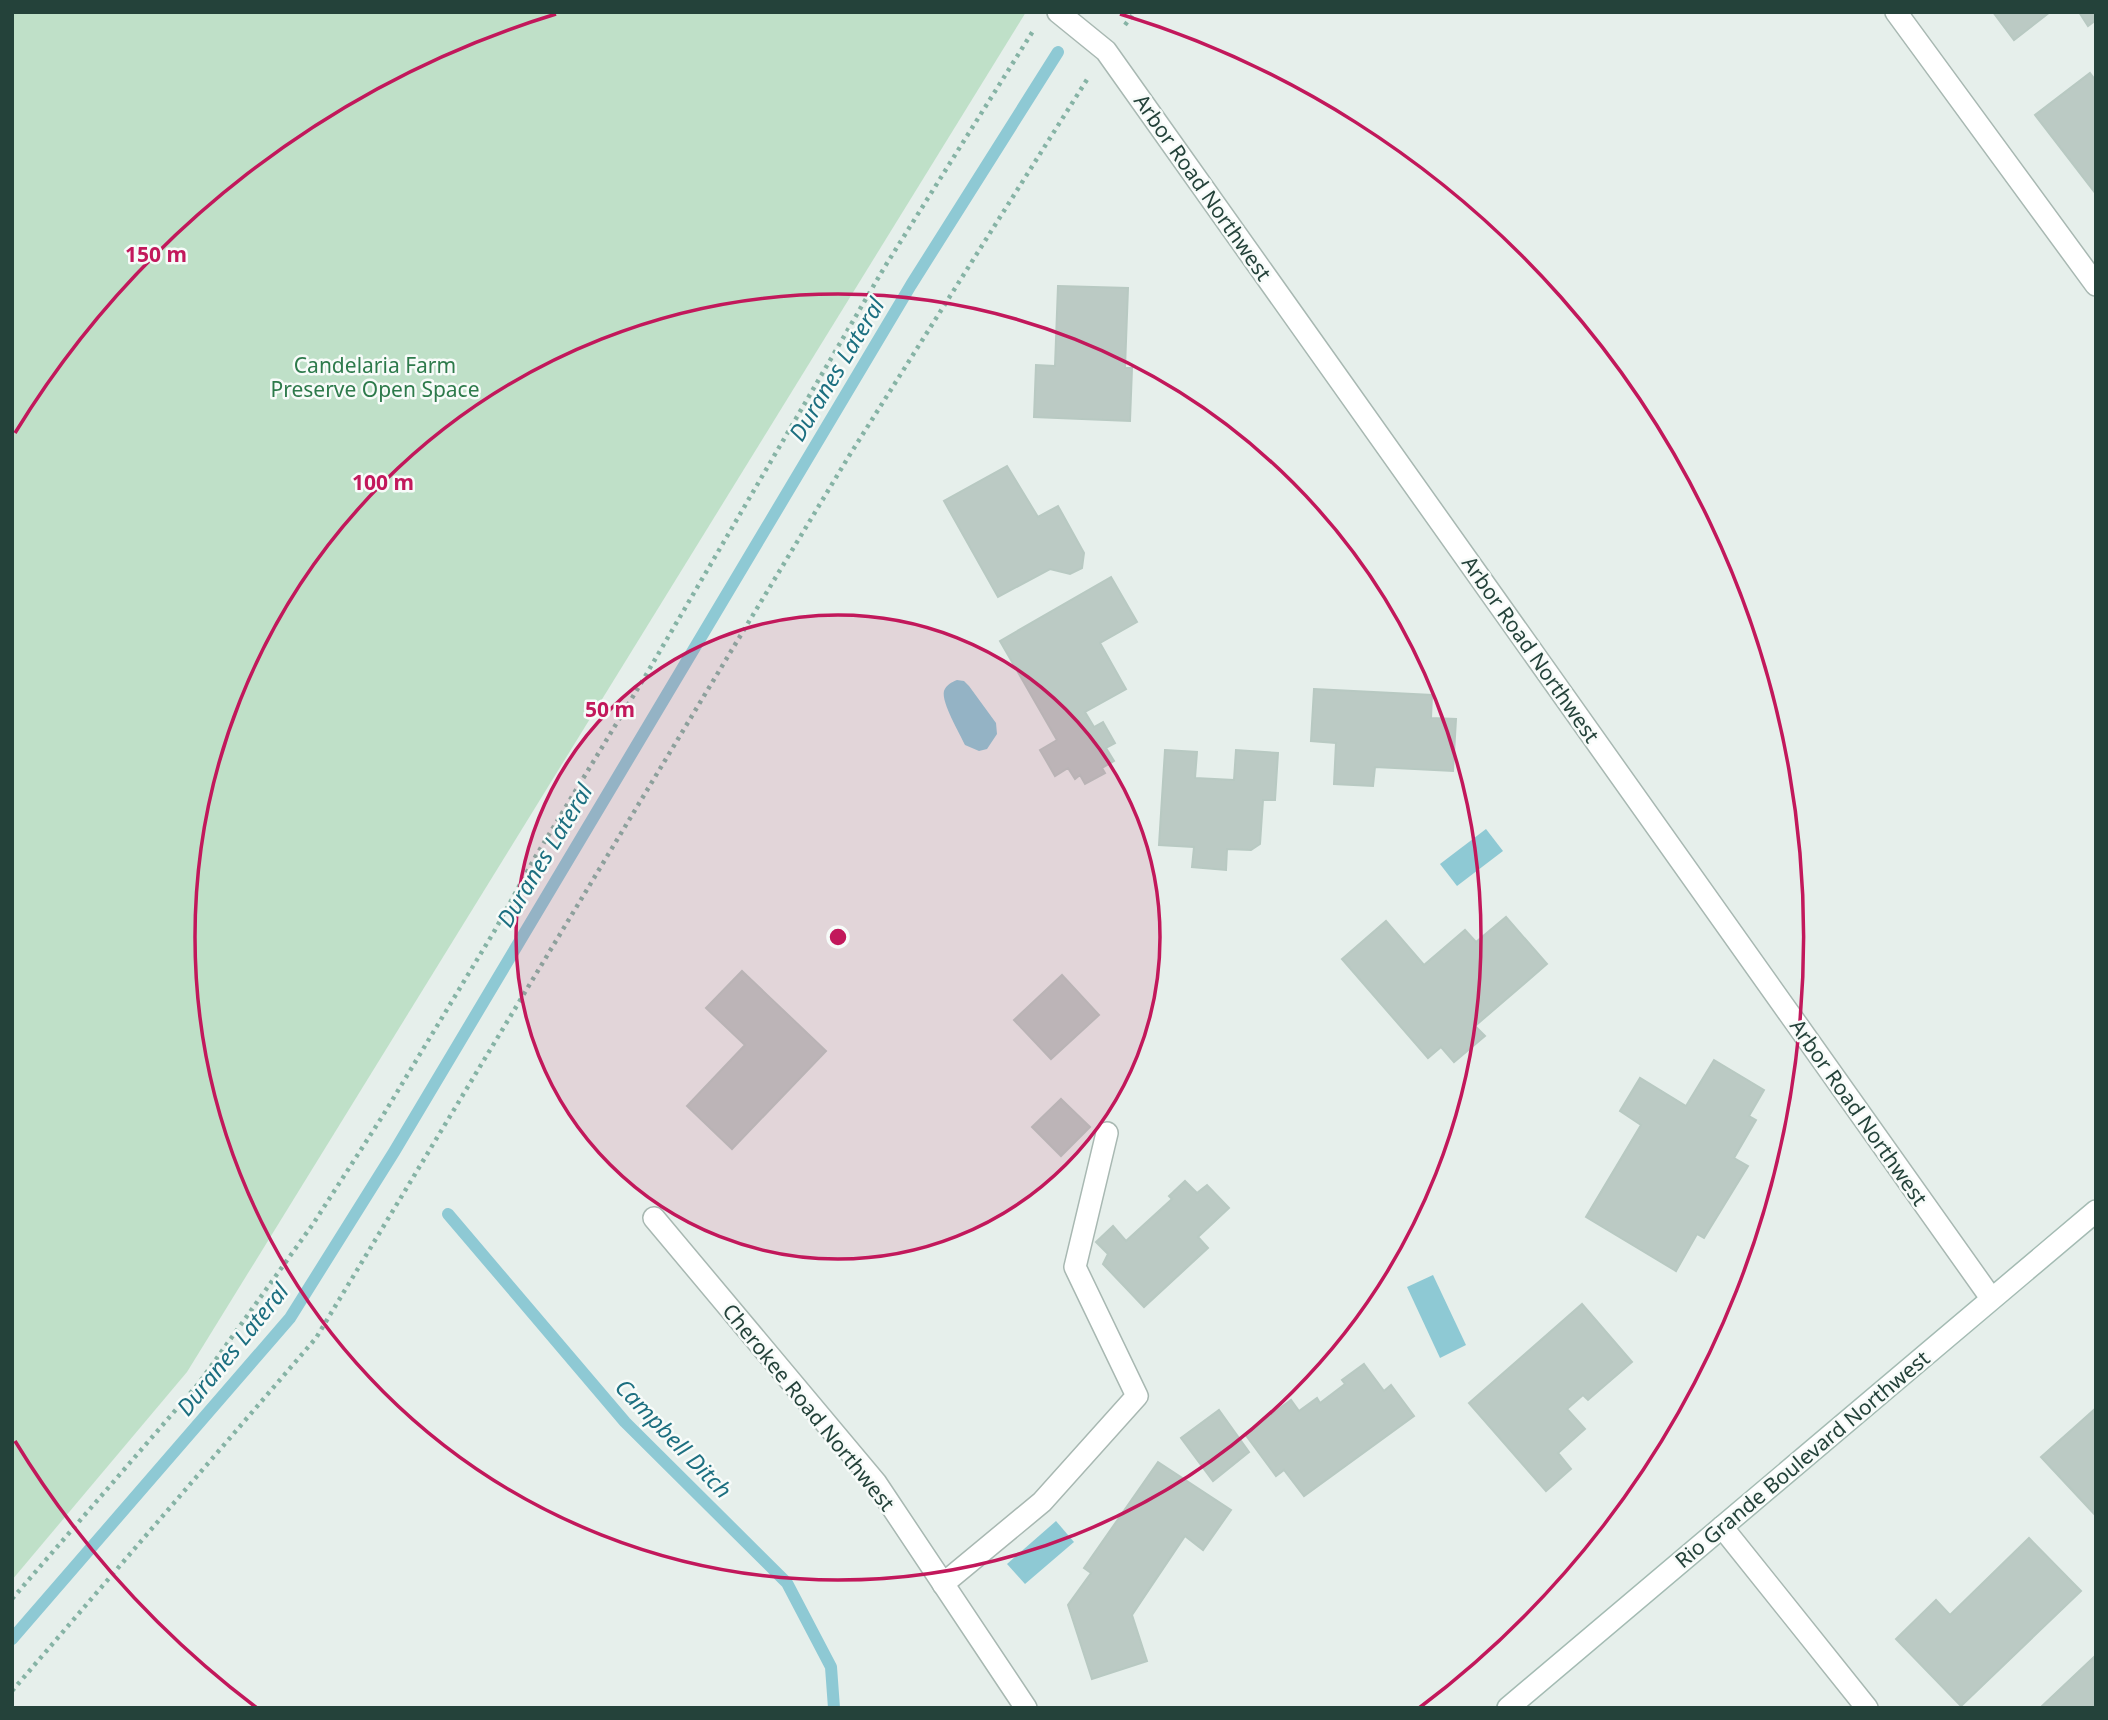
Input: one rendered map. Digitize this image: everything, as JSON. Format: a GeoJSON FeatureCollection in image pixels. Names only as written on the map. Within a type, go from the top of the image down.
{"type":"FeatureCollection","features":[{"type":"Feature","properties":{"kind":"street"},"geometry":{"type":"LineString","coordinates":[[1896,12],[2096,285]]}},
{"type":"Feature","properties":{"kind":"street","name":"Arbor Road Northwest"},"geometry":{"type":"LineString","coordinates":[[1049,17],[1106,51],[1992,1298]]}},
{"type":"Feature","properties":{"kind":"street"},"geometry":{"type":"LineString","coordinates":[[943,1584],[1042,1502],[1137,1396],[1075,1267],[1107,1133]]}},
{"type":"Feature","properties":{"kind":"street","name":"Rio Grande Boulevard Northwest"},"geometry":{"type":"LineString","coordinates":[[1508,1708],[2096,1211]]}},
{"type":"Feature","properties":{"kind":"street","name":"Cherokee Road Northwest"},"geometry":{"type":"LineString","coordinates":[[654,1218],[876,1483],[1026,1708]]}},
{"type":"Feature","properties":{"kind":"street"},"geometry":{"type":"LineString","coordinates":[[1722,1527],[1867,1708]]}},
{"type":"Feature","properties":{"kind":"path"},"geometry":{"type":"LineString","coordinates":[[12,1691],[316,1338],[842,468],[1106,51],[1135,12]]}},
{"type":"Feature","properties":{"kind":"path"},"geometry":{"type":"LineString","coordinates":[[12,1599],[199,1383],[313,1224],[382,1117],[495,930],[534,859],[643,680],[884,268],[1020,49],[1049,17]]}},
{"type":"Feature","properties":{"kind":"green space","name":"Candelaria Farm Preserve Open Space"},"geometry":{"type":"Polygon","coordinates":[[[12,12],[1026,12],[187,1372],[12,1580],[12,12]]]}},
{"type":"Feature","properties":{"kind":"water"},"geometry":{"type":"Polygon","coordinates":[[[957,680],[964,681],[969,686],[996,723],[997,734],[987,749],[979,751],[965,745],[948,710],[944,691],[957,680]]]}},
{"type":"Feature","properties":{"kind":"water"},"geometry":{"type":"Polygon","coordinates":[[[1486,829],[1503,851],[1457,886],[1440,864],[1486,829]]]}},
{"type":"Feature","properties":{"kind":"water"},"geometry":{"type":"Polygon","coordinates":[[[1433,1275],[1466,1345],[1440,1358],[1407,1287],[1433,1275]]]}},
{"type":"Feature","properties":{"kind":"water"},"geometry":{"type":"Polygon","coordinates":[[[1056,1521],[1074,1542],[1025,1584],[1007,1564],[1056,1521]]]}},
{"type":"Feature","properties":{"kind":"building"},"geometry":{"type":"Polygon","coordinates":[[[1993,12],[2050,12],[2014,40],[1993,12]]]}},
{"type":"Feature","properties":{"kind":"building"},"geometry":{"type":"Polygon","coordinates":[[[2079,12],[2096,12],[2096,20],[2088,26],[2079,12]]]}},
{"type":"Feature","properties":{"kind":"building"},"geometry":{"type":"Polygon","coordinates":[[[2090,73],[2096,81],[2096,194],[2035,115],[2090,73]]]}},
{"type":"Feature","properties":{"kind":"building"},"geometry":{"type":"Polygon","coordinates":[[[1058,286],[1128,288],[1125,368],[1132,368],[1130,421],[1034,417],[1036,365],[1055,366],[1058,286]]]}},
{"type":"Feature","properties":{"kind":"building"},"geometry":{"type":"Polygon","coordinates":[[[1007,466],[1038,517],[1058,506],[1084,553],[1082,568],[1070,574],[1050,569],[998,597],[944,501],[1007,466]]]}},
{"type":"Feature","properties":{"kind":"building"},"geometry":{"type":"Polygon","coordinates":[[[1111,577],[1137,622],[1100,643],[1126,689],[1085,712],[1094,727],[1103,722],[1115,743],[1106,748],[1114,761],[1102,768],[1105,773],[1085,784],[1080,775],[1075,779],[1068,768],[1055,776],[1040,750],[1057,740],[1000,641],[1111,577]]]}},
{"type":"Feature","properties":{"kind":"building"},"geometry":{"type":"Polygon","coordinates":[[[1314,689],[1432,695],[1431,718],[1456,719],[1453,771],[1375,767],[1373,786],[1334,784],[1336,743],[1311,741],[1314,689]]]}},
{"type":"Feature","properties":{"kind":"building"},"geometry":{"type":"Polygon","coordinates":[[[1165,750],[1197,752],[1195,778],[1234,780],[1236,750],[1278,753],[1275,800],[1263,800],[1260,844],[1251,850],[1227,849],[1226,870],[1192,867],[1194,847],[1159,845],[1165,750]]]}},
{"type":"Feature","properties":{"kind":"building"},"geometry":{"type":"Polygon","coordinates":[[[1506,917],[1547,964],[1475,1026],[1485,1036],[1454,1062],[1441,1047],[1428,1058],[1342,959],[1386,921],[1424,965],[1465,930],[1476,942],[1506,917]]]}},
{"type":"Feature","properties":{"kind":"building"},"geometry":{"type":"Polygon","coordinates":[[[742,971],[826,1051],[732,1149],[687,1106],[745,1045],[706,1008],[742,971]]]}},
{"type":"Feature","properties":{"kind":"building"},"geometry":{"type":"Polygon","coordinates":[[[1062,975],[1099,1015],[1051,1059],[1014,1020],[1062,975]]]}},
{"type":"Feature","properties":{"kind":"building"},"geometry":{"type":"Polygon","coordinates":[[[1714,1060],[1764,1090],[1749,1116],[1756,1120],[1734,1158],[1748,1166],[1704,1238],[1697,1234],[1676,1271],[1586,1217],[1641,1125],[1620,1111],[1640,1078],[1686,1106],[1714,1060]]]}},
{"type":"Feature","properties":{"kind":"building"},"geometry":{"type":"Polygon","coordinates":[[[1061,1099],[1090,1127],[1061,1156],[1032,1127],[1061,1099]]]}},
{"type":"Feature","properties":{"kind":"building"},"geometry":{"type":"Polygon","coordinates":[[[1185,1181],[1197,1193],[1207,1185],[1229,1208],[1198,1237],[1208,1248],[1144,1307],[1103,1264],[1108,1254],[1096,1242],[1113,1226],[1126,1241],[1172,1199],[1169,1196],[1185,1181]]]}},
{"type":"Feature","properties":{"kind":"building"},"geometry":{"type":"Polygon","coordinates":[[[1582,1304],[1632,1362],[1588,1400],[1583,1395],[1567,1409],[1585,1429],[1558,1453],[1571,1469],[1546,1491],[1469,1403],[1582,1304]]]}},
{"type":"Feature","properties":{"kind":"building"},"geometry":{"type":"Polygon","coordinates":[[[1364,1364],[1384,1391],[1391,1385],[1414,1416],[1304,1496],[1284,1470],[1276,1476],[1245,1434],[1291,1400],[1299,1411],[1317,1398],[1320,1403],[1345,1384],[1342,1380],[1364,1364]]]}},
{"type":"Feature","properties":{"kind":"building"},"geometry":{"type":"Polygon","coordinates":[[[2096,1408],[2096,1516],[2041,1457],[2096,1408]]]}},
{"type":"Feature","properties":{"kind":"building"},"geometry":{"type":"Polygon","coordinates":[[[1219,1410],[1249,1452],[1213,1481],[1181,1438],[1219,1410]]]}},
{"type":"Feature","properties":{"kind":"building"},"geometry":{"type":"Polygon","coordinates":[[[1158,1462],[1231,1510],[1203,1550],[1185,1536],[1132,1615],[1147,1661],[1092,1679],[1068,1605],[1091,1573],[1084,1568],[1158,1462]]]}},
{"type":"Feature","properties":{"kind":"building"},"geometry":{"type":"Polygon","coordinates":[[[2029,1538],[2081,1591],[1961,1706],[1896,1639],[1936,1600],[1950,1615],[2029,1538]]]}},
{"type":"Feature","properties":{"kind":"building"},"geometry":{"type":"Polygon","coordinates":[[[2096,1655],[2096,1708],[2040,1708],[2096,1655]]]}},
{"type":"Feature","properties":{"kind":"waterway","name":"Duranes Lateral"},"geometry":{"type":"LineString","coordinates":[[12,1639],[290,1318],[394,1152],[911,285],[1058,52]]}},
{"type":"Feature","properties":{"kind":"waterway","name":"Campbell Ditch"},"geometry":{"type":"LineString","coordinates":[[448,1214],[625,1422],[787,1583],[831,1667],[834,1708]]}}]}
